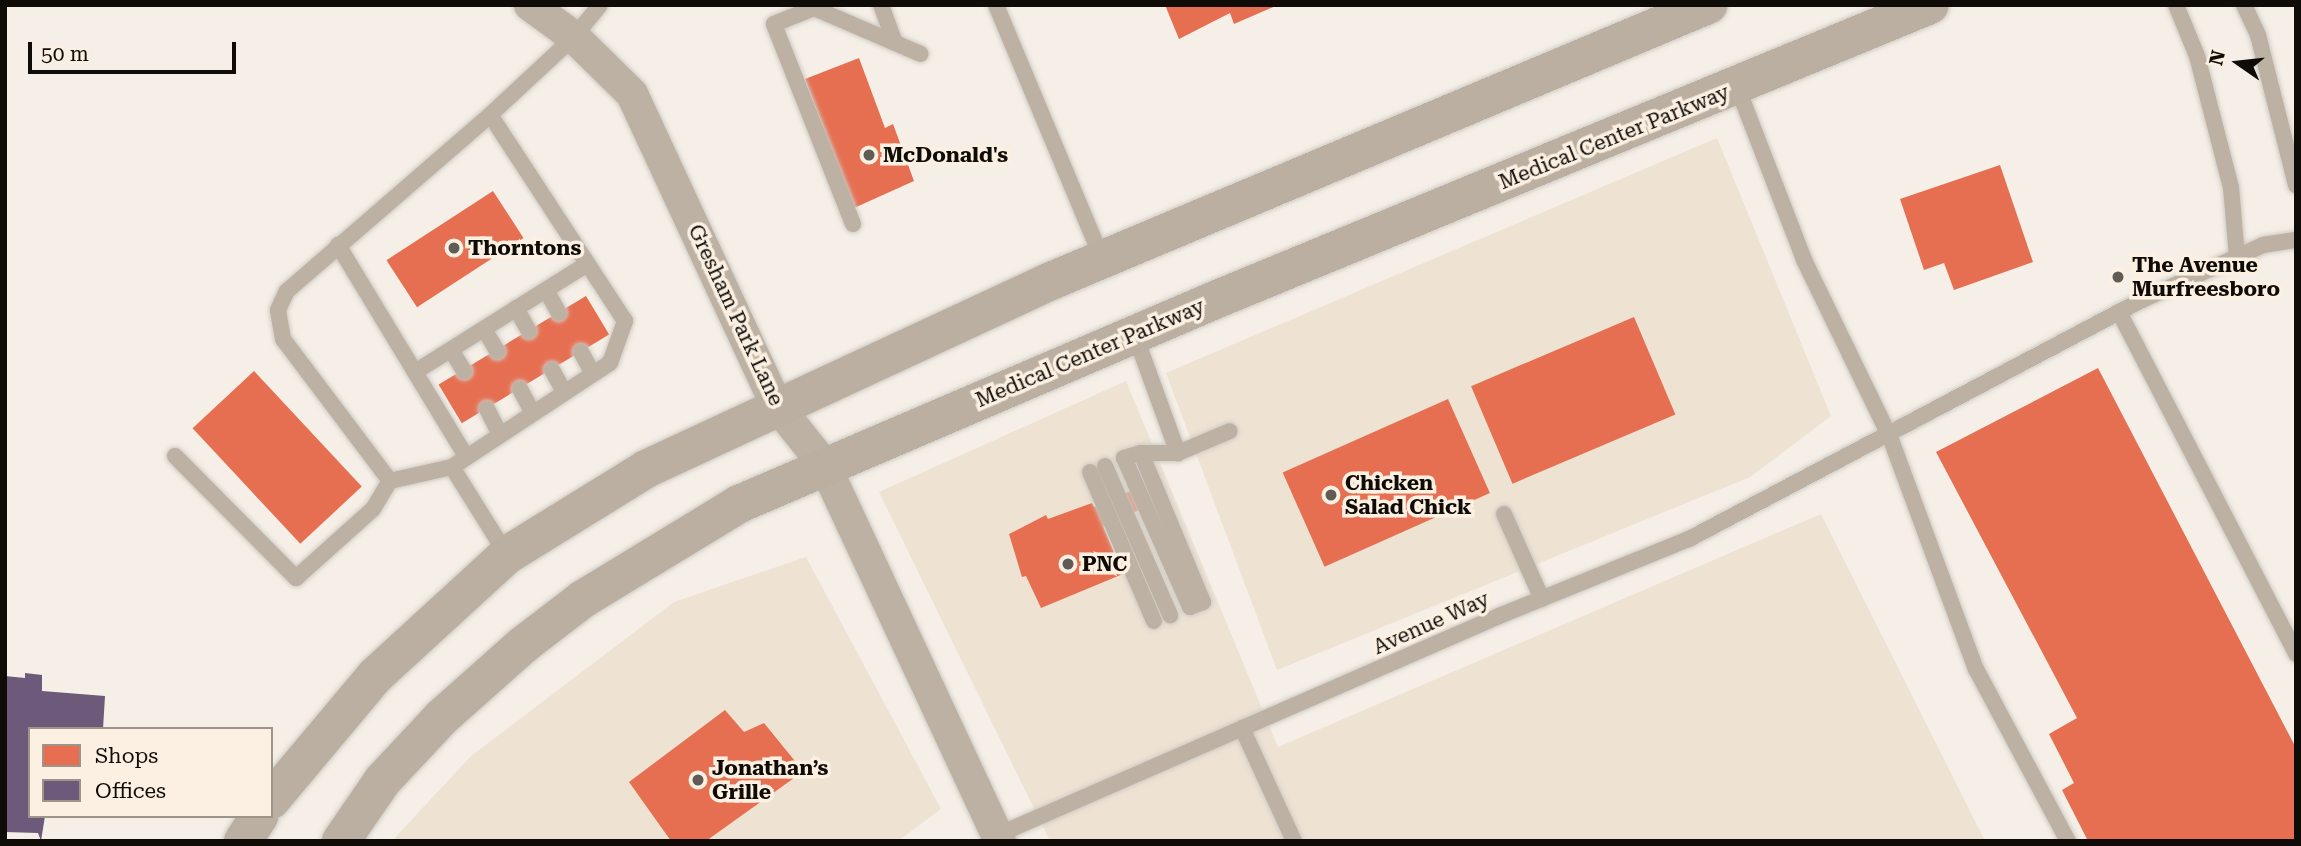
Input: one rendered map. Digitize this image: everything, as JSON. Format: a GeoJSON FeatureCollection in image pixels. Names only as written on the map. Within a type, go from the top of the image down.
{"type":"FeatureCollection","features":[{"type":"Feature","properties":{"kind":"main road"},"geometry":{"type":"LineString","coordinates":[[273,798],[375,676],[506,555],[646,469],[777,406],[1102,259],[1708,5]]}},
{"type":"Feature","properties":{"kind":"main road","name":"Medical Center Parkway"},"geometry":{"type":"LineString","coordinates":[[341,841],[383,780],[442,717],[553,622],[659,550],[739,504],[1135,335],[1930,5]]}},
{"type":"Feature","properties":{"kind":"main road"},"geometry":{"type":"LineString","coordinates":[[243,841],[258,818]]}},
{"type":"Feature","properties":{"kind":"street","name":"Gresham Park Lane"},"geometry":{"type":"LineString","coordinates":[[530,5],[574,37],[632,94],[777,406],[825,466],[994,839]]}},
{"type":"Feature","properties":{"kind":"lane"},"geometry":{"type":"LineString","coordinates":[[390,481],[283,339],[278,310],[287,291],[490,115],[574,37],[600,5]]}},
{"type":"Feature","properties":{"kind":"lane"},"geometry":{"type":"LineString","coordinates":[[881,5],[895,43]]}},
{"type":"Feature","properties":{"kind":"lane"},"geometry":{"type":"LineString","coordinates":[[996,5],[1102,259]]}},
{"type":"Feature","properties":{"kind":"lane"},"geometry":{"type":"LineString","coordinates":[[2176,5],[2197,56],[2231,187],[2237,257]]}},
{"type":"Feature","properties":{"kind":"lane"},"geometry":{"type":"LineString","coordinates":[[2245,5],[2258,35],[2296,185]]}},
{"type":"Feature","properties":{"kind":"lane"},"geometry":{"type":"LineString","coordinates":[[853,224],[774,24],[818,6],[921,54]]}},
{"type":"Feature","properties":{"kind":"lane"},"geometry":{"type":"LineString","coordinates":[[1737,86],[1804,260],[1890,437],[1976,669],[2068,841]]}},
{"type":"Feature","properties":{"kind":"lane"},"geometry":{"type":"LineString","coordinates":[[176,456],[296,578],[373,509],[390,481],[452,467],[610,363],[625,321],[490,115]]}},
{"type":"Feature","properties":{"kind":"lane","name":"Avenue Way"},"geometry":{"type":"LineString","coordinates":[[994,839],[1242,728],[1542,599],[1689,540],[1890,437],[2119,312],[2263,245],[2296,240]]}},
{"type":"Feature","properties":{"kind":"lane"},"geometry":{"type":"LineString","coordinates":[[338,245],[466,456]]}},
{"type":"Feature","properties":{"kind":"lane"},"geometry":{"type":"LineString","coordinates":[[415,372],[587,264]]}},
{"type":"Feature","properties":{"kind":"lane"},"geometry":{"type":"LineString","coordinates":[[546,290],[559,313]]}},
{"type":"Feature","properties":{"kind":"lane"},"geometry":{"type":"LineString","coordinates":[[516,308],[529,331]]}},
{"type":"Feature","properties":{"kind":"lane"},"geometry":{"type":"LineString","coordinates":[[2119,312],[2296,654]]}},
{"type":"Feature","properties":{"kind":"lane"},"geometry":{"type":"LineString","coordinates":[[484,329],[497,351]]}},
{"type":"Feature","properties":{"kind":"lane"},"geometry":{"type":"LineString","coordinates":[[1135,335],[1178,453]]}},
{"type":"Feature","properties":{"kind":"lane"},"geometry":{"type":"LineString","coordinates":[[451,350],[464,371]]}},
{"type":"Feature","properties":{"kind":"lane"},"geometry":{"type":"LineString","coordinates":[[581,352],[593,374]]}},
{"type":"Feature","properties":{"kind":"lane"},"geometry":{"type":"LineString","coordinates":[[552,370],[565,393]]}},
{"type":"Feature","properties":{"kind":"lane"},"geometry":{"type":"LineString","coordinates":[[520,390],[533,413]]}},
{"type":"Feature","properties":{"kind":"lane"},"geometry":{"type":"LineString","coordinates":[[486,409],[500,434]]}},
{"type":"Feature","properties":{"kind":"lane"},"geometry":{"type":"LineString","coordinates":[[1141,453],[1203,602],[1189,607],[1124,458],[1141,453],[1178,453],[1230,431]]}},
{"type":"Feature","properties":{"kind":"lane"},"geometry":{"type":"LineString","coordinates":[[452,467],[506,555]]}},
{"type":"Feature","properties":{"kind":"lane"},"geometry":{"type":"LineString","coordinates":[[1154,621],[1097,469],[1170,615]]}},
{"type":"Feature","properties":{"kind":"lane"},"geometry":{"type":"LineString","coordinates":[[1504,514],[1542,599]]}},
{"type":"Feature","properties":{"kind":"lane"},"geometry":{"type":"LineString","coordinates":[[1242,728],[1294,841]]}},
{"type":"Feature","properties":{"kind":"shaded area"},"geometry":{"type":"Polygon","coordinates":[[[1717,138],[1831,416],[1750,477],[1277,670],[1166,373],[1717,138]]]}},
{"type":"Feature","properties":{"kind":"shaded area"},"geometry":{"type":"Polygon","coordinates":[[[1126,381],[1278,747],[1821,514],[1985,841],[1050,841],[879,492],[1126,381]]]}},
{"type":"Feature","properties":{"kind":"shaded area"},"geometry":{"type":"Polygon","coordinates":[[[806,557],[941,809],[898,841],[392,841],[471,756],[674,602],[806,557]]]}},
{"type":"Feature","properties":{"kind":"building: Shops"},"geometry":{"type":"Polygon","coordinates":[[[1165,5],[1278,5],[1234,24],[1230,13],[1179,39],[1165,5]]]}},
{"type":"Feature","properties":{"kind":"building: Shops","name":"McDonald's"},"geometry":{"type":"Polygon","coordinates":[[[859,58],[885,128],[893,124],[914,181],[854,208],[805,79],[859,58]]]}},
{"type":"Feature","properties":{"kind":"building: Shops"},"geometry":{"type":"Polygon","coordinates":[[[2000,165],[2033,262],[1954,290],[1944,263],[1924,270],[1900,199],[2000,165]]]}},
{"type":"Feature","properties":{"kind":"building: Shops","name":"Thorntons"},"geometry":{"type":"Polygon","coordinates":[[[493,191],[523,238],[417,307],[386,260],[493,191]]]}},
{"type":"Feature","properties":{"kind":"building: Shops","name":"Thorntons"},"geometry":{"type":"Polygon","coordinates":[[[586,296],[609,335],[462,423],[439,385],[586,296]]]}},
{"type":"Feature","properties":{"kind":"building: Shops"},"geometry":{"type":"Polygon","coordinates":[[[1634,317],[1675,415],[1512,484],[1471,386],[1634,317]]]}},
{"type":"Feature","properties":{"kind":"building: Shops"},"geometry":{"type":"Polygon","coordinates":[[[2098,368],[2296,748],[2296,841],[2088,841],[2062,790],[2074,783],[2049,734],[2077,718],[1936,452],[2098,368]]]}},
{"type":"Feature","properties":{"kind":"building: Shops"},"geometry":{"type":"Polygon","coordinates":[[[254,371],[362,487],[300,544],[193,428],[254,371]]]}},
{"type":"Feature","properties":{"kind":"building: Shops"},"geometry":{"type":"Polygon","coordinates":[[[1448,399],[1490,493],[1325,567],[1283,473],[1448,399]]]}},
{"type":"Feature","properties":{"kind":"building: Shops","name":"PNC"},"geometry":{"type":"Polygon","coordinates":[[[1160,478],[1168,497],[1103,526],[1123,574],[1041,608],[1026,576],[1022,577],[1009,534],[1046,515],[1048,519],[1092,503],[1094,507],[1160,478]]]}},
{"type":"Feature","properties":{"kind":"building: Shops"},"geometry":{"type":"Polygon","coordinates":[[[725,710],[744,732],[764,723],[799,766],[791,774],[794,778],[706,841],[671,841],[629,782],[725,710]]]}},
{"type":"Feature","properties":{"kind":"building: Offices"},"geometry":{"type":"Polygon","coordinates":[[[25,673],[42,675],[42,691],[105,696],[103,727],[28,727],[28,818],[45,818],[41,841],[38,833],[5,832],[5,676],[25,678],[25,673]]]}},
{"type":"Feature","properties":{"kind":"place","name":"McDonald's"},"geometry":{"type":"Point","coordinates":[869,155]}},
{"type":"Feature","properties":{"kind":"place","name":"Thorntons"},"geometry":{"type":"Point","coordinates":[454,248]}},
{"type":"Feature","properties":{"kind":"place","name":"The Avenue Murfreesboro"},"geometry":{"type":"Point","coordinates":[2118,277]}},
{"type":"Feature","properties":{"kind":"place","name":"Chicken Salad Chick"},"geometry":{"type":"Point","coordinates":[1331,495]}},
{"type":"Feature","properties":{"kind":"place","name":"PNC"},"geometry":{"type":"Point","coordinates":[1068,564]}},
{"type":"Feature","properties":{"kind":"place","name":"Jonathan’s Grille"},"geometry":{"type":"Point","coordinates":[698,780]}}]}
